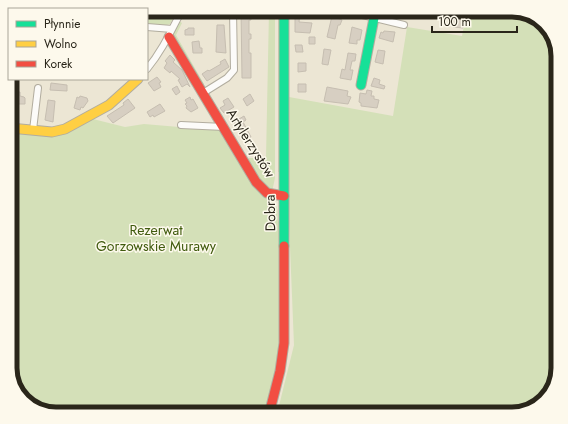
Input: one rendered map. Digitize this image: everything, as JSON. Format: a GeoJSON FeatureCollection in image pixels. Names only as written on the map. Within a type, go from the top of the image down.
{"type":"FeatureCollection","features":[{"type":"Feature","properties":{"kind":"street"},"geometry":{"type":"LineString","coordinates":[[148,68],[157,57],[179,17]]}},
{"type":"Feature","properties":{"kind":"street"},"geometry":{"type":"LineString","coordinates":[[203,93],[227,78],[234,70],[233,17]]}},
{"type":"Feature","properties":{"kind":"street","name":"Dobra"},"geometry":{"type":"LineString","coordinates":[[271,407],[280,371],[284,343],[284,17]]}},
{"type":"Feature","properties":{"kind":"street"},"geometry":{"type":"LineString","coordinates":[[370,17],[404,26]]}},
{"type":"Feature","properties":{"kind":"street"},"geometry":{"type":"LineString","coordinates":[[361,86],[374,18]]}},
{"type":"Feature","properties":{"kind":"street"},"geometry":{"type":"LineString","coordinates":[[148,26],[171,33]]}},
{"type":"Feature","properties":{"kind":"street","name":"Artylerzystów"},"geometry":{"type":"LineString","coordinates":[[171,33],[203,93],[250,172],[262,188],[270,194],[284,196]]}},
{"type":"Feature","properties":{"kind":"street"},"geometry":{"type":"LineString","coordinates":[[17,129],[46,132],[59,131],[75,124],[108,105],[137,80]]}},
{"type":"Feature","properties":{"kind":"street"},"geometry":{"type":"LineString","coordinates":[[33,130],[38,88]]}},
{"type":"Feature","properties":{"kind":"street"},"geometry":{"type":"LineString","coordinates":[[181,126],[224,127]]}},
{"type":"Feature","properties":{"kind":"green space"},"geometry":{"type":"Polygon","coordinates":[[[148,17],[174,17],[170,24],[164,26],[148,24],[148,17]]]}},
{"type":"Feature","properties":{"kind":"green space"},"geometry":{"type":"Polygon","coordinates":[[[269,17],[275,17],[275,178],[272,192],[264,187],[247,160],[249,158],[266,158],[269,17]]]}},
{"type":"Feature","properties":{"kind":"green space"},"geometry":{"type":"Polygon","coordinates":[[[278,17],[280,17],[281,172],[278,172],[278,17]]]}},
{"type":"Feature","properties":{"kind":"green space"},"geometry":{"type":"Polygon","coordinates":[[[466,17],[512,17],[525,19],[532,22],[541,30],[549,43],[551,56],[551,368],[549,381],[546,388],[534,400],[517,407],[279,407],[294,345],[289,222],[289,97],[393,116],[407,27],[462,36],[466,17]]]}},
{"type":"Feature","properties":{"kind":"green space"},"geometry":{"type":"Polygon","coordinates":[[[179,21],[182,23],[176,35],[204,84],[201,86],[172,36],[179,21]]]}},
{"type":"Feature","properties":{"kind":"green space","name":"Rezerwat Gorzowskie Murawy"},"geometry":{"type":"Polygon","coordinates":[[[93,119],[125,127],[144,124],[179,127],[210,125],[216,121],[262,195],[273,198],[278,210],[280,337],[278,348],[279,357],[268,407],[51,407],[43,405],[32,399],[22,388],[17,371],[17,132],[52,134],[93,119]]]}},
{"type":"Feature","properties":{"kind":"building"},"geometry":{"type":"Polygon","coordinates":[[[241,17],[251,17],[251,20],[249,20],[249,34],[251,34],[251,39],[249,39],[249,53],[251,53],[251,78],[242,78],[241,17]]]}},
{"type":"Feature","properties":{"kind":"building"},"geometry":{"type":"Polygon","coordinates":[[[299,17],[299,22],[312,23],[310,33],[295,32],[295,18],[292,18],[299,17]]]}},
{"type":"Feature","properties":{"kind":"building"},"geometry":{"type":"Polygon","coordinates":[[[332,17],[342,20],[340,25],[338,25],[335,39],[327,37],[332,17]]]}},
{"type":"Feature","properties":{"kind":"building"},"geometry":{"type":"Polygon","coordinates":[[[454,17],[465,17],[463,28],[453,27],[454,17]]]}},
{"type":"Feature","properties":{"kind":"building"},"geometry":{"type":"Polygon","coordinates":[[[217,25],[224,25],[226,53],[216,52],[217,25]]]}},
{"type":"Feature","properties":{"kind":"building"},"geometry":{"type":"Polygon","coordinates":[[[352,27],[362,30],[360,40],[357,40],[357,44],[349,43],[352,27]]]}},
{"type":"Feature","properties":{"kind":"building"},"geometry":{"type":"Polygon","coordinates":[[[188,28],[194,28],[194,35],[185,35],[185,30],[188,28]]]}},
{"type":"Feature","properties":{"kind":"building"},"geometry":{"type":"Polygon","coordinates":[[[384,31],[395,32],[393,42],[379,38],[381,32],[383,33],[384,31]]]}},
{"type":"Feature","properties":{"kind":"building"},"geometry":{"type":"Polygon","coordinates":[[[309,37],[315,37],[315,44],[309,44],[309,37]]]}},
{"type":"Feature","properties":{"kind":"building"},"geometry":{"type":"Polygon","coordinates":[[[199,41],[200,48],[202,48],[202,53],[193,53],[192,42],[199,41]]]}},
{"type":"Feature","properties":{"kind":"building"},"geometry":{"type":"Polygon","coordinates":[[[295,45],[302,45],[303,52],[296,52],[295,45]]]}},
{"type":"Feature","properties":{"kind":"building"},"geometry":{"type":"Polygon","coordinates":[[[324,49],[331,50],[328,65],[322,64],[324,49]]]}},
{"type":"Feature","properties":{"kind":"building"},"geometry":{"type":"Polygon","coordinates":[[[378,50],[385,51],[383,64],[375,62],[378,50]]]}},
{"type":"Feature","properties":{"kind":"building"},"geometry":{"type":"Polygon","coordinates":[[[348,53],[356,54],[355,61],[352,61],[350,70],[353,70],[351,80],[340,78],[342,69],[345,70],[348,53]]]}},
{"type":"Feature","properties":{"kind":"building"},"geometry":{"type":"Polygon","coordinates":[[[170,55],[175,60],[173,62],[182,70],[190,87],[187,84],[182,87],[178,80],[180,79],[171,71],[170,73],[164,68],[167,63],[165,61],[170,55]]]}},
{"type":"Feature","properties":{"kind":"building"},"geometry":{"type":"Polygon","coordinates":[[[225,59],[229,67],[207,81],[202,74],[221,64],[220,62],[225,59]]]}},
{"type":"Feature","properties":{"kind":"building"},"geometry":{"type":"Polygon","coordinates":[[[298,63],[306,63],[306,71],[298,72],[298,63]]]}},
{"type":"Feature","properties":{"kind":"building"},"geometry":{"type":"Polygon","coordinates":[[[157,77],[161,82],[159,83],[161,87],[154,91],[148,83],[157,77]]]}},
{"type":"Feature","properties":{"kind":"building"},"geometry":{"type":"Polygon","coordinates":[[[374,78],[380,80],[379,84],[385,86],[384,89],[371,86],[374,78]]]}},
{"type":"Feature","properties":{"kind":"building"},"geometry":{"type":"Polygon","coordinates":[[[51,83],[67,85],[67,91],[50,90],[51,83]]]}},
{"type":"Feature","properties":{"kind":"building"},"geometry":{"type":"Polygon","coordinates":[[[298,84],[306,84],[306,92],[298,92],[298,84]]]}},
{"type":"Feature","properties":{"kind":"building"},"geometry":{"type":"Polygon","coordinates":[[[177,86],[180,92],[176,95],[172,89],[177,86]]]}},
{"type":"Feature","properties":{"kind":"building"},"geometry":{"type":"Polygon","coordinates":[[[327,87],[348,91],[347,96],[351,97],[348,104],[324,101],[327,87]]]}},
{"type":"Feature","properties":{"kind":"building"},"geometry":{"type":"Polygon","coordinates":[[[367,90],[372,91],[371,96],[374,96],[374,99],[379,100],[377,108],[361,106],[361,103],[359,102],[360,93],[366,94],[367,90]]]}},
{"type":"Feature","properties":{"kind":"building"},"geometry":{"type":"Polygon","coordinates":[[[17,92],[20,92],[20,96],[25,98],[25,104],[17,104],[17,92]]]}},
{"type":"Feature","properties":{"kind":"building"},"geometry":{"type":"Polygon","coordinates":[[[250,94],[254,101],[247,106],[243,99],[250,94]]]}},
{"type":"Feature","properties":{"kind":"building"},"geometry":{"type":"Polygon","coordinates":[[[80,96],[87,98],[88,101],[83,108],[81,107],[80,110],[74,108],[77,97],[79,98],[80,96]]]}},
{"type":"Feature","properties":{"kind":"building"},"geometry":{"type":"Polygon","coordinates":[[[190,97],[191,100],[193,99],[198,108],[191,112],[186,108],[187,106],[185,104],[187,103],[185,100],[190,97]]]}},
{"type":"Feature","properties":{"kind":"building"},"geometry":{"type":"Polygon","coordinates":[[[228,98],[234,107],[224,113],[220,108],[225,105],[223,101],[228,98]]]}},
{"type":"Feature","properties":{"kind":"building"},"geometry":{"type":"Polygon","coordinates":[[[128,99],[135,108],[113,123],[107,116],[124,105],[123,103],[128,99]]]}},
{"type":"Feature","properties":{"kind":"building"},"geometry":{"type":"Polygon","coordinates":[[[48,100],[55,101],[53,122],[45,120],[48,100]]]}},
{"type":"Feature","properties":{"kind":"building"},"geometry":{"type":"Polygon","coordinates":[[[160,104],[165,111],[154,117],[153,115],[150,117],[147,112],[160,104]]]}},
{"type":"Feature","properties":{"kind":"building"},"geometry":{"type":"Polygon","coordinates":[[[244,116],[246,120],[243,122],[251,137],[251,141],[246,144],[234,122],[244,116]]]}},
{"type":"Feature","properties":{"kind":"traffic: fast"},"geometry":{"type":"LineString","coordinates":[[284,17],[284,246]]}},
{"type":"Feature","properties":{"kind":"traffic: fast"},"geometry":{"type":"LineString","coordinates":[[361,85],[374,18]]}},
{"type":"Feature","properties":{"kind":"traffic: slow"},"geometry":{"type":"LineString","coordinates":[[17,129],[52,132],[65,129],[109,105],[137,80]]}},
{"type":"Feature","properties":{"kind":"traffic: jam"},"geometry":{"type":"LineString","coordinates":[[169,37],[256,182],[267,193],[284,196]]}},
{"type":"Feature","properties":{"kind":"traffic: jam"},"geometry":{"type":"LineString","coordinates":[[271,407],[280,371],[284,343],[284,246]]}}]}
